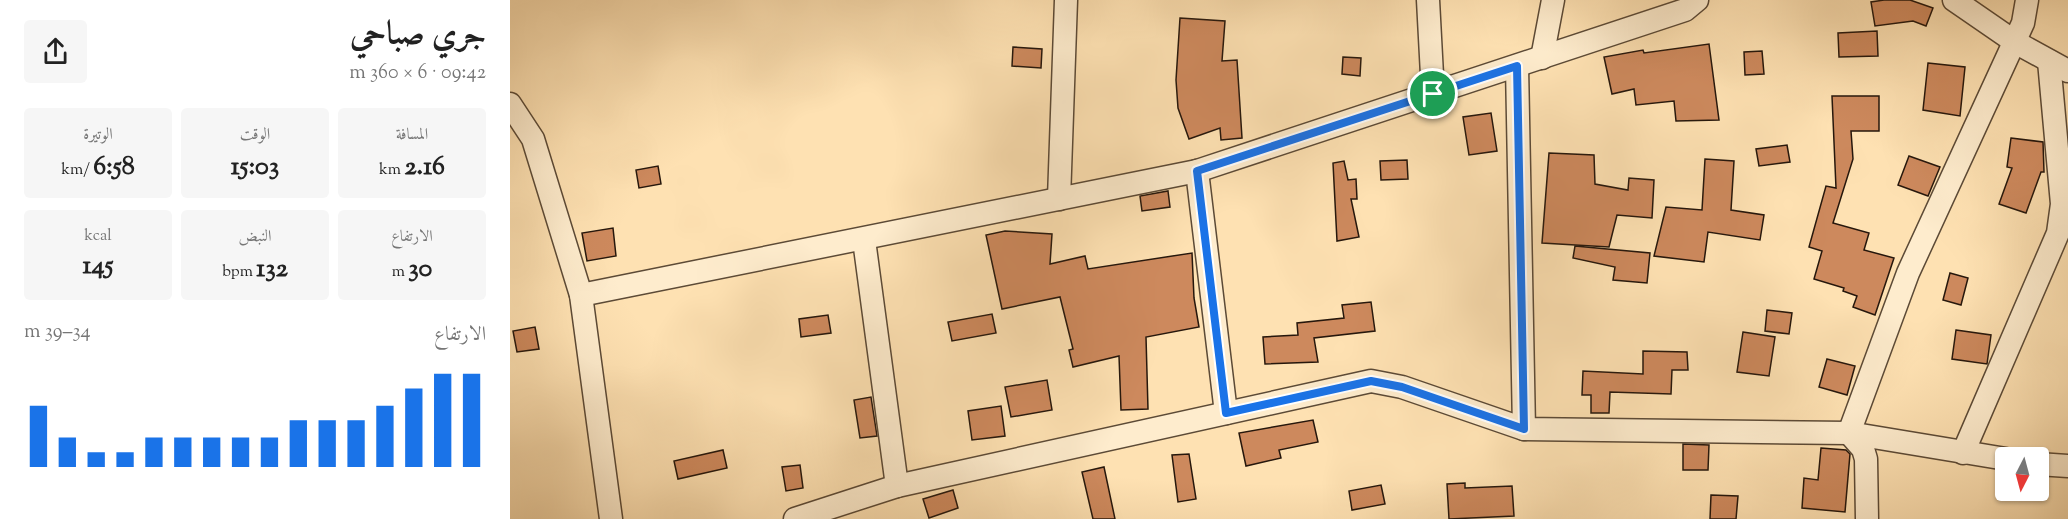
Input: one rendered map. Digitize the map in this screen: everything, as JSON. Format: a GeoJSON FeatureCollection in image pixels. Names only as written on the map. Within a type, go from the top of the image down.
{"type":"FeatureCollection","features":[{"type":"Feature","properties":{"kind":"street"},"geometry":{"type":"LineString","coordinates":[[1059,199],[1066,0]]}},
{"type":"Feature","properties":{"kind":"street"},"geometry":{"type":"LineString","coordinates":[[1428,0],[1433,94]]}},
{"type":"Feature","properties":{"kind":"street"},"geometry":{"type":"LineString","coordinates":[[1542,58],[1552,0]]}},
{"type":"Feature","properties":{"kind":"street"},"geometry":{"type":"LineString","coordinates":[[581,295],[864,240],[1197,171],[1685,10],[1697,0]]}},
{"type":"Feature","properties":{"kind":"street"},"geometry":{"type":"LineString","coordinates":[[1954,0],[2015,42],[2059,66],[2062,204],[2060,227],[1964,453]]}},
{"type":"Feature","properties":{"kind":"street"},"geometry":{"type":"LineString","coordinates":[[1849,433],[1908,273],[2015,42],[2023,23],[2027,0]]}},
{"type":"Feature","properties":{"kind":"street"},"geometry":{"type":"LineString","coordinates":[[1517,66],[1524,429]]}},
{"type":"Feature","properties":{"kind":"street"},"geometry":{"type":"LineString","coordinates":[[510,104],[533,139],[581,295],[611,519]]}},
{"type":"Feature","properties":{"kind":"street"},"geometry":{"type":"LineString","coordinates":[[1197,171],[1226,413]]}},
{"type":"Feature","properties":{"kind":"street"},"geometry":{"type":"LineString","coordinates":[[864,240],[897,486]]}},
{"type":"Feature","properties":{"kind":"street"},"geometry":{"type":"LineString","coordinates":[[795,519],[897,486],[1371,381],[1402,387],[1524,429],[1849,433],[1995,457]]}},
{"type":"Feature","properties":{"kind":"street"},"geometry":{"type":"LineString","coordinates":[[1849,433],[1863,449],[1866,459],[1867,519]]}},
{"type":"Feature","properties":{"kind":"street"},"geometry":{"type":"LineString","coordinates":[[2049,465],[2068,466]]}},
{"type":"Feature","properties":{"kind":"building"},"geometry":{"type":"Polygon","coordinates":[[[1910,0],[1933,8],[1926,26],[1913,21],[1875,26],[1871,2],[1910,0]]]}},
{"type":"Feature","properties":{"kind":"building"},"geometry":{"type":"Polygon","coordinates":[[[1180,18],[1225,21],[1222,61],[1237,60],[1242,138],[1221,140],[1220,128],[1189,139],[1178,108],[1176,80],[1180,18]]]}},
{"type":"Feature","properties":{"kind":"building"},"geometry":{"type":"Polygon","coordinates":[[[1877,31],[1878,56],[1839,57],[1838,33],[1877,31]]]}},
{"type":"Feature","properties":{"kind":"building"},"geometry":{"type":"Polygon","coordinates":[[[1709,44],[1719,120],[1676,121],[1674,101],[1636,105],[1634,89],[1612,94],[1604,57],[1643,50],[1644,53],[1709,44]]]}},
{"type":"Feature","properties":{"kind":"building"},"geometry":{"type":"Polygon","coordinates":[[[1013,47],[1042,49],[1041,68],[1012,66],[1013,47]]]}},
{"type":"Feature","properties":{"kind":"building"},"geometry":{"type":"Polygon","coordinates":[[[1762,51],[1764,74],[1745,75],[1744,52],[1762,51]]]}},
{"type":"Feature","properties":{"kind":"building"},"geometry":{"type":"Polygon","coordinates":[[[1343,57],[1361,58],[1360,76],[1342,74],[1343,57]]]}},
{"type":"Feature","properties":{"kind":"building"},"geometry":{"type":"Polygon","coordinates":[[[1928,63],[1965,67],[1960,116],[1923,110],[1928,63]]]}},
{"type":"Feature","properties":{"kind":"building"},"geometry":{"type":"Polygon","coordinates":[[[1832,96],[1879,96],[1879,131],[1851,131],[1853,159],[1833,223],[1869,233],[1864,250],[1894,258],[1875,315],[1853,307],[1857,296],[1843,291],[1844,288],[1814,279],[1822,251],[1809,247],[1826,186],[1836,188],[1832,96]]]}},
{"type":"Feature","properties":{"kind":"building"},"geometry":{"type":"Polygon","coordinates":[[[1491,113],[1497,151],[1469,155],[1463,117],[1491,113]]]}},
{"type":"Feature","properties":{"kind":"building"},"geometry":{"type":"Polygon","coordinates":[[[2011,138],[2043,142],[2044,172],[2041,172],[2026,213],[1999,204],[2012,168],[2007,167],[2011,138]]]}},
{"type":"Feature","properties":{"kind":"building"},"geometry":{"type":"Polygon","coordinates":[[[1787,145],[1790,162],[1759,166],[1756,149],[1787,145]]]}},
{"type":"Feature","properties":{"kind":"building"},"geometry":{"type":"Polygon","coordinates":[[[1549,153],[1594,155],[1595,184],[1628,190],[1629,178],[1654,180],[1652,218],[1617,215],[1609,247],[1542,243],[1549,153]]]}},
{"type":"Feature","properties":{"kind":"building"},"geometry":{"type":"Polygon","coordinates":[[[1909,156],[1940,167],[1928,196],[1898,185],[1909,156]]]}},
{"type":"Feature","properties":{"kind":"building"},"geometry":{"type":"Polygon","coordinates":[[[1705,159],[1734,161],[1731,210],[1764,215],[1760,240],[1708,232],[1704,262],[1654,256],[1666,207],[1702,210],[1705,159]]]}},
{"type":"Feature","properties":{"kind":"building"},"geometry":{"type":"Polygon","coordinates":[[[1407,160],[1408,179],[1381,180],[1380,161],[1407,160]]]}},
{"type":"Feature","properties":{"kind":"building"},"geometry":{"type":"Polygon","coordinates":[[[1344,161],[1348,180],[1356,179],[1357,199],[1351,199],[1359,237],[1337,241],[1333,163],[1344,161]]]}},
{"type":"Feature","properties":{"kind":"building"},"geometry":{"type":"Polygon","coordinates":[[[658,166],[661,184],[639,188],[636,170],[658,166]]]}},
{"type":"Feature","properties":{"kind":"building"},"geometry":{"type":"Polygon","coordinates":[[[1168,191],[1170,207],[1142,211],[1140,196],[1168,191]]]}},
{"type":"Feature","properties":{"kind":"building"},"geometry":{"type":"Polygon","coordinates":[[[613,228],[616,256],[587,261],[582,233],[613,228]]]}},
{"type":"Feature","properties":{"kind":"building"},"geometry":{"type":"Polygon","coordinates":[[[1005,231],[1052,234],[1050,264],[1085,256],[1088,269],[1192,253],[1194,298],[1199,327],[1146,337],[1148,409],[1121,410],[1119,356],[1073,367],[1069,350],[1073,349],[1060,297],[1002,309],[986,235],[1005,231]]]}},
{"type":"Feature","properties":{"kind":"building"},"geometry":{"type":"Polygon","coordinates":[[[1575,246],[1650,253],[1647,283],[1613,280],[1615,267],[1573,258],[1575,246]]]}},
{"type":"Feature","properties":{"kind":"building"},"geometry":{"type":"Polygon","coordinates":[[[1950,273],[1968,278],[1961,305],[1943,300],[1950,273]]]}},
{"type":"Feature","properties":{"kind":"building"},"geometry":{"type":"Polygon","coordinates":[[[1371,302],[1375,331],[1314,338],[1318,362],[1265,364],[1263,337],[1298,335],[1297,323],[1344,318],[1342,305],[1371,302]]]}},
{"type":"Feature","properties":{"kind":"building"},"geometry":{"type":"Polygon","coordinates":[[[1767,310],[1792,313],[1789,334],[1765,331],[1767,310]]]}},
{"type":"Feature","properties":{"kind":"building"},"geometry":{"type":"Polygon","coordinates":[[[992,314],[996,333],[952,341],[948,322],[992,314]]]}},
{"type":"Feature","properties":{"kind":"building"},"geometry":{"type":"Polygon","coordinates":[[[828,315],[831,333],[801,337],[799,319],[828,315]]]}},
{"type":"Feature","properties":{"kind":"building"},"geometry":{"type":"Polygon","coordinates":[[[535,327],[539,349],[517,352],[513,331],[535,327]]]}},
{"type":"Feature","properties":{"kind":"building"},"geometry":{"type":"Polygon","coordinates":[[[1956,330],[1991,335],[1987,364],[1952,359],[1956,330]]]}},
{"type":"Feature","properties":{"kind":"building"},"geometry":{"type":"Polygon","coordinates":[[[1743,332],[1775,337],[1769,376],[1737,372],[1743,332]]]}},
{"type":"Feature","properties":{"kind":"building"},"geometry":{"type":"Polygon","coordinates":[[[1643,351],[1687,352],[1688,370],[1672,370],[1671,394],[1610,392],[1609,413],[1591,413],[1591,395],[1582,395],[1583,371],[1643,374],[1643,351]]]}},
{"type":"Feature","properties":{"kind":"building"},"geometry":{"type":"Polygon","coordinates":[[[1827,359],[1855,366],[1847,395],[1819,387],[1827,359]]]}},
{"type":"Feature","properties":{"kind":"building"},"geometry":{"type":"Polygon","coordinates":[[[1047,380],[1052,410],[1011,417],[1005,387],[1047,380]]]}},
{"type":"Feature","properties":{"kind":"building"},"geometry":{"type":"Polygon","coordinates":[[[871,397],[877,436],[860,438],[854,400],[871,397]]]}},
{"type":"Feature","properties":{"kind":"building"},"geometry":{"type":"Polygon","coordinates":[[[1001,406],[1005,436],[972,440],[968,411],[1001,406]]]}},
{"type":"Feature","properties":{"kind":"building"},"geometry":{"type":"Polygon","coordinates":[[[1313,420],[1318,442],[1279,450],[1281,458],[1246,466],[1239,433],[1313,420]]]}},
{"type":"Feature","properties":{"kind":"building"},"geometry":{"type":"Polygon","coordinates":[[[1683,444],[1709,445],[1708,470],[1683,470],[1683,444]]]}},
{"type":"Feature","properties":{"kind":"building"},"geometry":{"type":"Polygon","coordinates":[[[1821,448],[1846,450],[1850,454],[1845,512],[1802,508],[1804,478],[1818,480],[1821,448]]]}},
{"type":"Feature","properties":{"kind":"building"},"geometry":{"type":"Polygon","coordinates":[[[723,450],[727,468],[678,479],[674,461],[723,450]]]}},
{"type":"Feature","properties":{"kind":"building"},"geometry":{"type":"Polygon","coordinates":[[[1189,454],[1196,499],[1178,502],[1172,455],[1189,454]]]}},
{"type":"Feature","properties":{"kind":"building"},"geometry":{"type":"Polygon","coordinates":[[[800,465],[803,488],[786,491],[782,467],[800,465]]]}},
{"type":"Feature","properties":{"kind":"building"},"geometry":{"type":"Polygon","coordinates":[[[1104,467],[1115,519],[1093,519],[1082,472],[1104,467]]]}},
{"type":"Feature","properties":{"kind":"building"},"geometry":{"type":"Polygon","coordinates":[[[1465,483],[1465,488],[1512,486],[1514,516],[1449,519],[1447,484],[1465,483]]]}},
{"type":"Feature","properties":{"kind":"building"},"geometry":{"type":"Polygon","coordinates":[[[1381,485],[1385,504],[1352,510],[1349,491],[1381,485]]]}},
{"type":"Feature","properties":{"kind":"building"},"geometry":{"type":"Polygon","coordinates":[[[953,490],[958,508],[929,518],[923,499],[953,490]]]}},
{"type":"Feature","properties":{"kind":"building"},"geometry":{"type":"Polygon","coordinates":[[[1711,495],[1738,496],[1736,519],[1710,519],[1711,495]]]}},
{"type":"Feature","properties":{"kind":"route"},"geometry":{"type":"LineString","coordinates":[[1517,66],[1524,429],[1402,387],[1371,381],[1344,385],[1226,413],[1197,171],[1433,94],[1517,66]]}}]}
